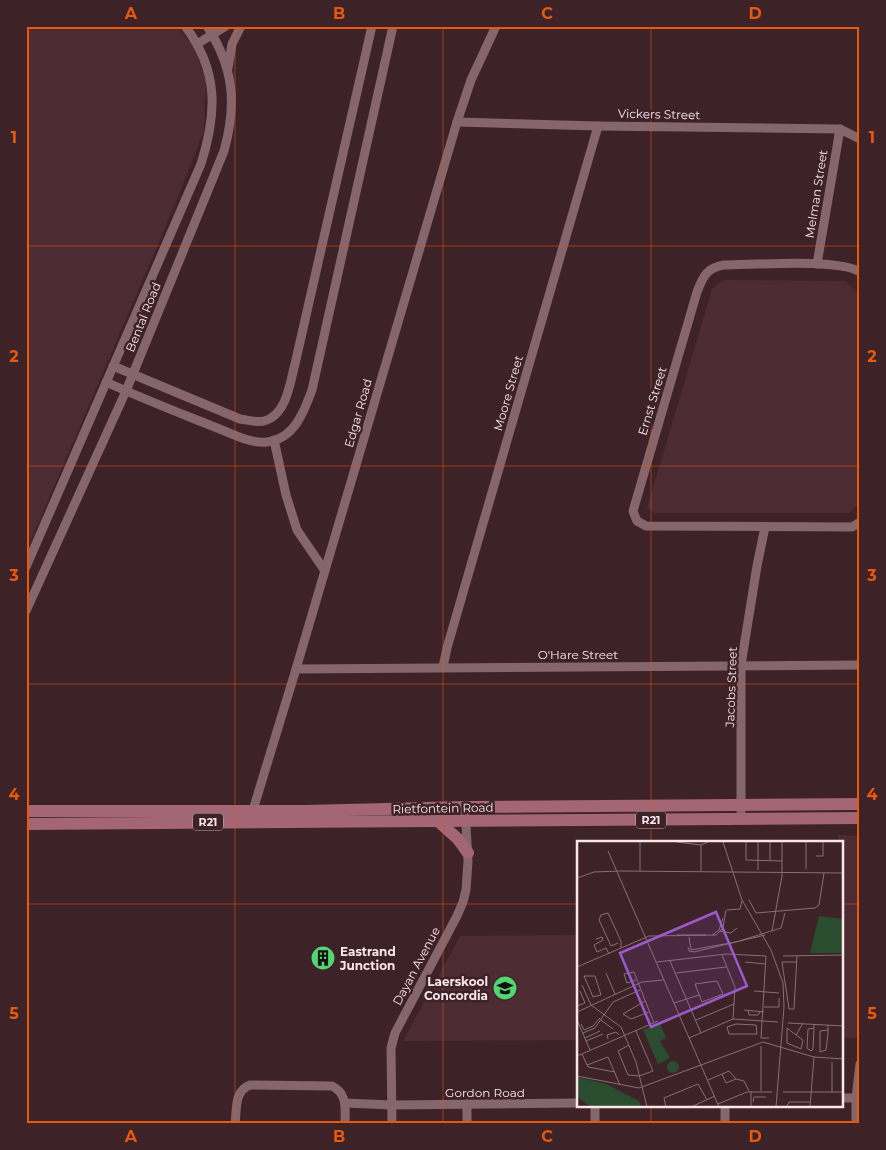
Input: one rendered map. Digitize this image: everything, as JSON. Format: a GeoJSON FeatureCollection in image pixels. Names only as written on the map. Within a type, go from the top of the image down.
{"type":"FeatureCollection","features":[{"type":"Feature","properties":{"kind":"main road","name":"Rietfontein Road"},"geometry":{"type":"LineString","coordinates":[[26,811],[860,804]]}},
{"type":"Feature","properties":{"kind":"main road"},"geometry":{"type":"LineString","coordinates":[[674,805],[674,820]]}},
{"type":"Feature","properties":{"kind":"main road","name":"Rietfontein Road"},"geometry":{"type":"LineString","coordinates":[[26,824],[860,818]]}},
{"type":"Feature","properties":{"kind":"main road"},"geometry":{"type":"LineString","coordinates":[[439,822],[458,839],[468,853]]}},
{"type":"Feature","properties":{"kind":"street","name":"Bental Road"},"geometry":{"type":"LineString","coordinates":[[26,568],[201,164],[208,143],[213,96],[211,80],[205,60],[185,26]]}},
{"type":"Feature","properties":{"kind":"street","name":"Bental Road"},"geometry":{"type":"LineString","coordinates":[[26,611],[126,391],[224,151],[233,100],[228,70],[213,35],[207,26]]}},
{"type":"Feature","properties":{"kind":"street"},"geometry":{"type":"LineString","coordinates":[[197,44],[226,26]]}},
{"type":"Feature","properties":{"kind":"street"},"geometry":{"type":"LineString","coordinates":[[228,70],[232,44],[241,26]]}},
{"type":"Feature","properties":{"kind":"street"},"geometry":{"type":"LineString","coordinates":[[113,366],[240,419],[264,421],[274,416],[280,409],[286,399],[295,364],[372,26]]}},
{"type":"Feature","properties":{"kind":"street"},"geometry":{"type":"LineString","coordinates":[[106,382],[256,442],[274,440],[290,431],[297,423],[312,390],[393,26]]}},
{"type":"Feature","properties":{"kind":"street","name":"Edgar Road"},"geometry":{"type":"LineString","coordinates":[[253,810],[457,122],[471,80],[496,26]]}},
{"type":"Feature","properties":{"kind":"street","name":"Vickers Street"},"geometry":{"type":"LineString","coordinates":[[457,122],[840,129],[860,139]]}},
{"type":"Feature","properties":{"kind":"street","name":"Moore Street"},"geometry":{"type":"LineString","coordinates":[[443,667],[598,126]]}},
{"type":"Feature","properties":{"kind":"street","name":"Melman Street"},"geometry":{"type":"LineString","coordinates":[[817,264],[840,129]]}},
{"type":"Feature","properties":{"kind":"street","name":"Ernst Street"},"geometry":{"type":"LineString","coordinates":[[860,272],[850,268],[817,264],[724,266],[714,267],[702,279],[633,507],[635,518],[639,523],[646,526],[852,527],[860,522]]}},
{"type":"Feature","properties":{"kind":"street"},"geometry":{"type":"LineString","coordinates":[[274,440],[286,495],[297,530],[325,571]]}},
{"type":"Feature","properties":{"kind":"street","name":"Jacobs Street"},"geometry":{"type":"LineString","coordinates":[[741,820],[741,665],[765,527]]}},
{"type":"Feature","properties":{"kind":"street","name":"O'Hare Street"},"geometry":{"type":"LineString","coordinates":[[296,669],[860,664]]}},
{"type":"Feature","properties":{"kind":"street","name":"Dayan Avenue"},"geometry":{"type":"LineString","coordinates":[[392,1124],[392,1048],[394,1038],[410,1002],[458,916],[466,890],[468,853],[465,807]]}},
{"type":"Feature","properties":{"kind":"street"},"geometry":{"type":"LineString","coordinates":[[856,1124],[856,1098],[860,1064]]}},
{"type":"Feature","properties":{"kind":"street"},"geometry":{"type":"LineString","coordinates":[[235,1124],[238,1095],[250,1085],[332,1086],[342,1093],[345,1103],[345,1124]]}},
{"type":"Feature","properties":{"kind":"street"},"geometry":{"type":"LineString","coordinates":[[844,1098],[856,1098]]}},
{"type":"Feature","properties":{"kind":"street","name":"Gordon Road"},"geometry":{"type":"LineString","coordinates":[[345,1103],[577,1103]]}},
{"type":"Feature","properties":{"kind":"street"},"geometry":{"type":"LineString","coordinates":[[466,1104],[466,1124]]}},
{"type":"Feature","properties":{"kind":"street"},"geometry":{"type":"LineString","coordinates":[[595,1108],[595,1124]]}},
{"type":"Feature","properties":{"kind":"street"},"geometry":{"type":"LineString","coordinates":[[725,1124],[726,1108]]}},
{"type":"Feature","properties":{"kind":"shaded area"},"geometry":{"type":"Polygon","coordinates":[[[26,26],[176,26],[194,47],[206,81],[204,131],[171,214],[26,552],[26,26]]]}},
{"type":"Feature","properties":{"kind":"shaded area"},"geometry":{"type":"Polygon","coordinates":[[[723,280],[845,281],[857,292],[859,503],[849,513],[655,513],[647,508],[712,289],[723,280]]]}},
{"type":"Feature","properties":{"kind":"shaded area"},"geometry":{"type":"Polygon","coordinates":[[[838,835],[860,836],[860,1038],[844,1038],[844,841],[838,841],[838,835]]]}},
{"type":"Feature","properties":{"kind":"shaded area","name":"Laerskool Concordia"},"geometry":{"type":"Polygon","coordinates":[[[577,935],[577,1040],[403,1041],[460,936],[577,935]]]}},
{"type":"Feature","properties":{"kind":"place","name":"Eastrand Junction"},"geometry":{"type":"Point","coordinates":[323,958]}},
{"type":"Feature","properties":{"kind":"place","name":"Laerskool Concordia"},"geometry":{"type":"Point","coordinates":[505,988]}}]}
